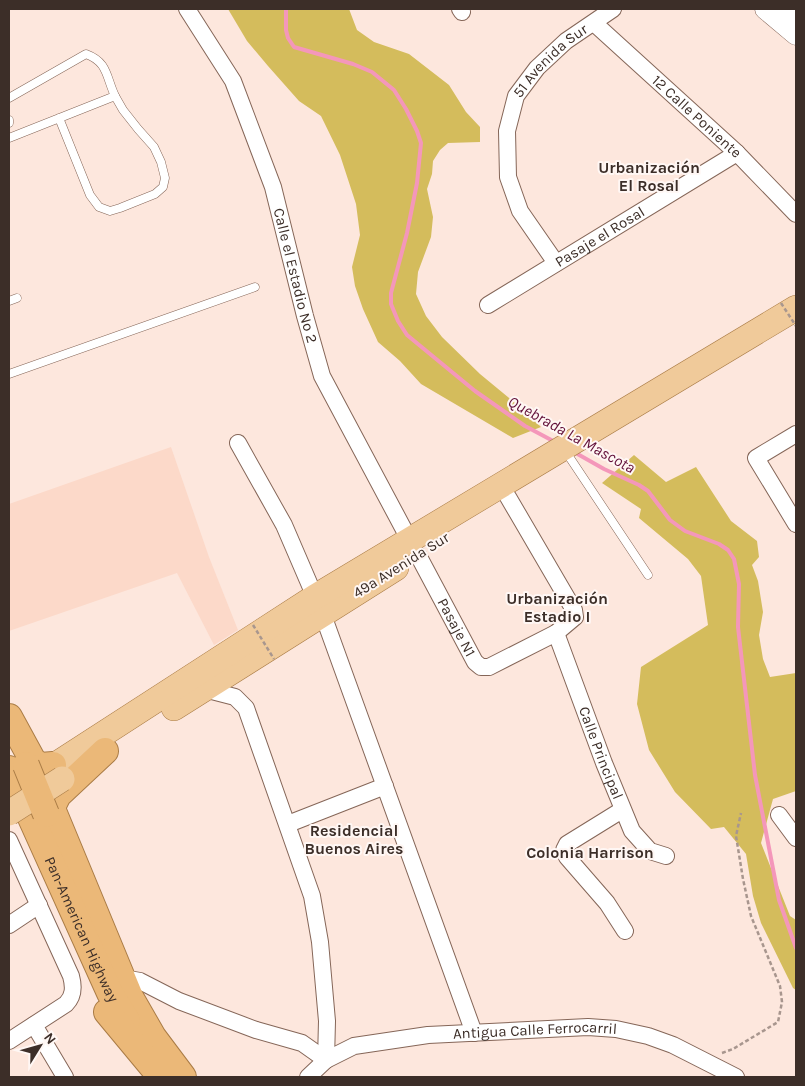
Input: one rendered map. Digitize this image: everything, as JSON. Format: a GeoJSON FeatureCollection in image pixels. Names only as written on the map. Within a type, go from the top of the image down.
{"type":"FeatureCollection","features":[{"type":"Feature","properties":{"kind":"highway"},"geometry":{"type":"LineString","coordinates":[[9,717],[33,761],[53,772]]}},
{"type":"Feature","properties":{"kind":"highway"},"geometry":{"type":"LineString","coordinates":[[9,734],[26,765],[131,1016],[150,1043],[182,1077]]}},
{"type":"Feature","properties":{"kind":"highway"},"geometry":{"type":"LineString","coordinates":[[105,751],[58,795],[54,811],[130,997],[143,1022],[182,1077]]}},
{"type":"Feature","properties":{"kind":"highway","name":"Pan-American Highway"},"geometry":{"type":"LineString","coordinates":[[9,769],[116,1005],[157,1061],[174,1077]]}},
{"type":"Feature","properties":{"kind":"highway","name":"Pan-American Highway"},"geometry":{"type":"LineString","coordinates":[[9,804],[92,988],[110,1017],[161,1077]]}},
{"type":"Feature","properties":{"kind":"main road","name":"49a Avenida Sur"},"geometry":{"type":"LineString","coordinates":[[414,548],[508,497],[595,436],[791,311]]}},
{"type":"Feature","properties":{"kind":"main road","name":"49a Avenida Sur"},"geometry":{"type":"LineString","coordinates":[[9,813],[53,772],[319,606],[566,456]]}},
{"type":"Feature","properties":{"kind":"main road","name":"49a Avenida Sur"},"geometry":{"type":"LineString","coordinates":[[9,794],[53,772],[105,751],[204,689],[319,606]]}},
{"type":"Feature","properties":{"kind":"street","name":"Calle el Estadio No 2"},"geometry":{"type":"LineString","coordinates":[[187,9],[233,81],[273,187],[322,376],[414,548]]}},
{"type":"Feature","properties":{"kind":"street","name":"51 Avenida Sur"},"geometry":{"type":"LineString","coordinates":[[556,263],[520,211],[508,177],[507,132],[516,96],[537,68],[566,41],[613,9]]}},
{"type":"Feature","properties":{"kind":"street"},"geometry":{"type":"LineString","coordinates":[[765,9],[796,35]]}},
{"type":"Feature","properties":{"kind":"street"},"geometry":{"type":"LineString","coordinates":[[789,9],[796,15]]}},
{"type":"Feature","properties":{"kind":"street","name":"12 Calle Poniente"},"geometry":{"type":"LineString","coordinates":[[594,23],[738,153],[796,214]]}},
{"type":"Feature","properties":{"kind":"street","name":"Pasaje el Rosal"},"geometry":{"type":"LineString","coordinates":[[488,305],[738,153]]}},
{"type":"Feature","properties":{"kind":"street"},"geometry":{"type":"LineString","coordinates":[[796,434],[756,458],[796,524]]}},
{"type":"Feature","properties":{"kind":"street"},"geometry":{"type":"LineString","coordinates":[[238,443],[284,525],[319,606],[474,1033]]}},
{"type":"Feature","properties":{"kind":"street","name":"Pasaje N1"},"geometry":{"type":"LineString","coordinates":[[414,548],[475,662],[481,667],[489,668],[556,633],[575,617],[574,610],[508,497]]}},
{"type":"Feature","properties":{"kind":"street","name":"Calle Principal"},"geometry":{"type":"LineString","coordinates":[[556,633],[622,810],[632,831],[650,851],[666,856]]}},
{"type":"Feature","properties":{"kind":"street"},"geometry":{"type":"LineString","coordinates":[[204,689],[235,697],[246,708],[312,896],[317,918],[327,1022],[326,1060]]}},
{"type":"Feature","properties":{"kind":"street"},"geometry":{"type":"LineString","coordinates":[[288,824],[385,786]]}},
{"type":"Feature","properties":{"kind":"street"},"geometry":{"type":"LineString","coordinates":[[622,810],[567,844],[564,850],[567,857],[607,903],[625,931]]}},
{"type":"Feature","properties":{"kind":"street"},"geometry":{"type":"LineString","coordinates":[[780,815],[796,838]]}},
{"type":"Feature","properties":{"kind":"street"},"geometry":{"type":"LineString","coordinates":[[9,840],[72,976],[74,986],[73,992],[66,1004],[9,1042]]}},
{"type":"Feature","properties":{"kind":"street"},"geometry":{"type":"LineString","coordinates":[[9,925],[39,905]]}},
{"type":"Feature","properties":{"kind":"street"},"geometry":{"type":"LineString","coordinates":[[123,978],[140,981],[179,1001],[256,1030],[302,1043],[326,1060]]}},
{"type":"Feature","properties":{"kind":"street"},"geometry":{"type":"LineString","coordinates":[[34,1025],[65,1077]]}},
{"type":"Feature","properties":{"kind":"street","name":"Antigua Calle Ferrocarril"},"geometry":{"type":"LineString","coordinates":[[308,1077],[326,1060],[354,1046],[428,1035],[588,1026],[616,1029],[648,1036],[705,1060],[715,1073],[736,1077]]}},
{"type":"Feature","properties":{"kind":"lane"},"geometry":{"type":"LineString","coordinates":[[9,98],[79,56],[86,54],[95,57],[102,63],[115,96],[123,110],[154,147],[162,162],[165,178],[163,187],[155,194],[120,208],[110,211],[99,207],[90,195],[59,118]]}},
{"type":"Feature","properties":{"kind":"lane"},"geometry":{"type":"LineString","coordinates":[[9,138],[115,96]]}},
{"type":"Feature","properties":{"kind":"lane"},"geometry":{"type":"LineString","coordinates":[[9,374],[255,287]]}},
{"type":"Feature","properties":{"kind":"lane"},"geometry":{"type":"LineString","coordinates":[[9,301],[17,298]]}},
{"type":"Feature","properties":{"kind":"lane"},"geometry":{"type":"LineString","coordinates":[[566,456],[648,575]]}},
{"type":"Feature","properties":{"kind":"path"},"geometry":{"type":"LineString","coordinates":[[791,311],[796,326]]}},
{"type":"Feature","properties":{"kind":"path"},"geometry":{"type":"LineString","coordinates":[[252,625],[274,659]]}},
{"type":"Feature","properties":{"kind":"path"},"geometry":{"type":"LineString","coordinates":[[705,1060],[733,1049],[778,1022],[782,1002],[780,986],[751,916],[743,880],[736,836],[741,813]]}},
{"type":"Feature","properties":{"kind":"shaded area"},"geometry":{"type":"Polygon","coordinates":[[[228,9],[349,9],[357,30],[374,42],[409,54],[449,85],[466,112],[480,127],[480,142],[448,143],[440,150],[433,161],[432,174],[427,189],[433,217],[431,237],[418,272],[416,294],[426,316],[442,337],[480,374],[541,427],[513,438],[421,384],[400,361],[378,342],[355,286],[352,267],[360,235],[356,204],[340,155],[321,116],[299,101],[268,66],[247,41],[228,9]]]}},
{"type":"Feature","properties":{"kind":"shaded area"},"geometry":{"type":"Polygon","coordinates":[[[171,447],[209,557],[238,630],[214,645],[177,573],[9,631],[9,504],[171,447]]]}},
{"type":"Feature","properties":{"kind":"shaded area"},"geometry":{"type":"Polygon","coordinates":[[[634,455],[666,482],[696,467],[731,521],[757,541],[759,557],[752,565],[758,581],[763,612],[759,635],[763,659],[770,677],[796,673],[796,791],[773,799],[761,843],[790,916],[796,920],[796,990],[793,988],[761,923],[753,896],[746,854],[724,827],[711,829],[675,792],[649,750],[637,704],[641,667],[708,625],[701,576],[688,559],[639,518],[641,509],[602,483],[634,455]]]}},
{"type":"Feature","properties":{"kind":"waterway","name":"Quebrada La Mascota"},"geometry":{"type":"LineString","coordinates":[[286,9],[286,30],[288,38],[294,47],[353,64],[372,72],[394,90],[417,131],[421,143],[417,183],[407,233],[391,293],[391,304],[398,321],[407,335],[475,391],[525,426],[555,442]]}},
{"type":"Feature","properties":{"kind":"waterway","name":"Quebrada La Mascota"},"geometry":{"type":"LineString","coordinates":[[574,452],[648,491],[670,520],[685,531],[719,544],[728,550],[734,559],[739,584],[738,627],[755,775],[779,900],[796,948]]}},
{"type":"Feature","properties":{"kind":"district","name":"Urbanización El Rosal"},"geometry":{"type":"Point","coordinates":[649,176]}},
{"type":"Feature","properties":{"kind":"district","name":"Urbanización Estadio I"},"geometry":{"type":"Point","coordinates":[557,607]}},
{"type":"Feature","properties":{"kind":"district","name":"Residencial Buenos Aires"},"geometry":{"type":"Point","coordinates":[354,839]}},
{"type":"Feature","properties":{"kind":"district","name":"Colonia Harrison"},"geometry":{"type":"Point","coordinates":[590,852]}}]}
